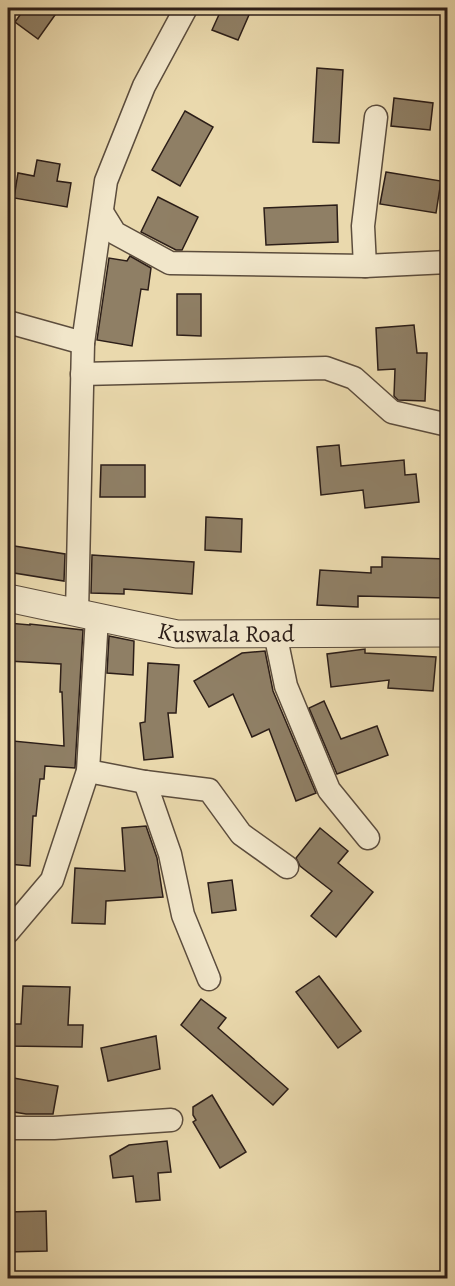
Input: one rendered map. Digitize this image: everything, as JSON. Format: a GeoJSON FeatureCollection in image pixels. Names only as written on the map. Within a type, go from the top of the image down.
{"type":"FeatureCollection","features":[{"type":"Feature","properties":{"kind":"street"},"geometry":{"type":"LineString","coordinates":[[8,932],[52,880],[88,771],[83,343],[106,182],[140,97],[186,8]]}},
{"type":"Feature","properties":{"kind":"street"},"geometry":{"type":"LineString","coordinates":[[365,266],[363,226],[376,117]]}},
{"type":"Feature","properties":{"kind":"street"},"geometry":{"type":"LineString","coordinates":[[102,212],[115,233],[170,263],[365,266],[447,262]]}},
{"type":"Feature","properties":{"kind":"street"},"geometry":{"type":"LineString","coordinates":[[8,322],[83,343]]}},
{"type":"Feature","properties":{"kind":"street"},"geometry":{"type":"LineString","coordinates":[[82,374],[326,368],[354,378],[392,412],[447,425]]}},
{"type":"Feature","properties":{"kind":"street","name":"Kuswala Road"},"geometry":{"type":"LineString","coordinates":[[8,598],[177,634],[447,633]]}},
{"type":"Feature","properties":{"kind":"street"},"geometry":{"type":"LineString","coordinates":[[275,633],[286,686],[329,790],[368,838]]}},
{"type":"Feature","properties":{"kind":"street"},"geometry":{"type":"LineString","coordinates":[[88,771],[145,782],[209,790],[242,834],[287,867]]}},
{"type":"Feature","properties":{"kind":"street"},"geometry":{"type":"LineString","coordinates":[[145,782],[170,854],[183,915],[208,979]]}},
{"type":"Feature","properties":{"kind":"street"},"geometry":{"type":"LineString","coordinates":[[8,1128],[54,1128],[171,1120]]}},
{"type":"Feature","properties":{"kind":"building"},"geometry":{"type":"Polygon","coordinates":[[[25,8],[60,8],[38,39],[15,22],[25,8]]]}},
{"type":"Feature","properties":{"kind":"building"},"geometry":{"type":"Polygon","coordinates":[[[222,8],[252,8],[238,40],[212,30],[222,8]]]}},
{"type":"Feature","properties":{"kind":"building"},"geometry":{"type":"Polygon","coordinates":[[[317,68],[343,70],[339,143],[313,142],[317,68]]]}},
{"type":"Feature","properties":{"kind":"building"},"geometry":{"type":"Polygon","coordinates":[[[394,98],[433,103],[430,130],[391,126],[394,98]]]}},
{"type":"Feature","properties":{"kind":"building"},"geometry":{"type":"Polygon","coordinates":[[[185,111],[213,127],[180,186],[152,170],[185,111]]]}},
{"type":"Feature","properties":{"kind":"building"},"geometry":{"type":"Polygon","coordinates":[[[37,160],[60,164],[57,181],[71,183],[67,207],[14,198],[18,173],[34,176],[37,160]]]}},
{"type":"Feature","properties":{"kind":"building"},"geometry":{"type":"Polygon","coordinates":[[[386,172],[441,181],[436,213],[380,204],[386,172]]]}},
{"type":"Feature","properties":{"kind":"building"},"geometry":{"type":"Polygon","coordinates":[[[158,197],[198,217],[182,250],[176,250],[141,232],[158,197]]]}},
{"type":"Feature","properties":{"kind":"building"},"geometry":{"type":"Polygon","coordinates":[[[337,205],[338,242],[266,245],[264,208],[337,205]]]}},
{"type":"Feature","properties":{"kind":"building"},"geometry":{"type":"Polygon","coordinates":[[[130,256],[151,268],[148,290],[141,289],[132,346],[97,340],[109,258],[127,261],[130,256]]]}},
{"type":"Feature","properties":{"kind":"building"},"geometry":{"type":"Polygon","coordinates":[[[177,294],[201,294],[201,336],[177,335],[177,294]]]}},
{"type":"Feature","properties":{"kind":"building"},"geometry":{"type":"Polygon","coordinates":[[[414,325],[417,353],[427,353],[425,401],[398,400],[394,396],[395,369],[378,370],[376,328],[414,325]]]}},
{"type":"Feature","properties":{"kind":"building"},"geometry":{"type":"Polygon","coordinates":[[[339,445],[341,466],[404,460],[405,475],[416,474],[419,502],[365,508],[363,490],[321,495],[317,447],[339,445]]]}},
{"type":"Feature","properties":{"kind":"building"},"geometry":{"type":"Polygon","coordinates":[[[101,465],[145,465],[145,497],[100,497],[101,465]]]}},
{"type":"Feature","properties":{"kind":"building"},"geometry":{"type":"Polygon","coordinates":[[[206,517],[242,519],[241,552],[205,550],[206,517]]]}},
{"type":"Feature","properties":{"kind":"building"},"geometry":{"type":"Polygon","coordinates":[[[8,545],[65,554],[64,581],[8,572],[8,545]]]}},
{"type":"Feature","properties":{"kind":"building"},"geometry":{"type":"Polygon","coordinates":[[[92,555],[194,562],[192,594],[124,589],[124,594],[91,593],[92,555]]]}},
{"type":"Feature","properties":{"kind":"building"},"geometry":{"type":"Polygon","coordinates":[[[382,557],[447,559],[447,598],[358,596],[358,607],[317,605],[320,570],[371,573],[371,567],[382,567],[382,557]]]}},
{"type":"Feature","properties":{"kind":"building"},"geometry":{"type":"Polygon","coordinates":[[[8,623],[83,630],[75,768],[45,766],[44,779],[40,779],[36,816],[33,816],[30,866],[8,864],[8,778],[13,741],[64,746],[62,692],[60,692],[61,664],[8,661],[8,623]]]}},
{"type":"Feature","properties":{"kind":"building"},"geometry":{"type":"Polygon","coordinates":[[[109,636],[134,641],[133,675],[107,673],[109,636]]]}},
{"type":"Feature","properties":{"kind":"building"},"geometry":{"type":"Polygon","coordinates":[[[365,649],[365,653],[436,657],[433,691],[388,688],[389,680],[331,687],[327,654],[365,649]]]}},
{"type":"Feature","properties":{"kind":"building"},"geometry":{"type":"Polygon","coordinates":[[[265,651],[273,691],[316,793],[296,801],[269,729],[252,737],[233,694],[209,707],[194,681],[242,653],[265,651]]]}},
{"type":"Feature","properties":{"kind":"building"},"geometry":{"type":"Polygon","coordinates":[[[148,663],[179,665],[176,713],[168,713],[173,757],[144,760],[140,723],[145,722],[148,663]]]}},
{"type":"Feature","properties":{"kind":"building"},"geometry":{"type":"Polygon","coordinates":[[[324,701],[341,739],[377,726],[388,755],[337,774],[309,708],[324,701]]]}},
{"type":"Feature","properties":{"kind":"building"},"geometry":{"type":"Polygon","coordinates":[[[146,826],[157,858],[163,897],[106,901],[105,924],[72,923],[75,868],[125,871],[122,828],[146,826]]]}},
{"type":"Feature","properties":{"kind":"building"},"geometry":{"type":"Polygon","coordinates":[[[320,828],[348,851],[338,863],[373,892],[336,937],[311,916],[332,891],[300,866],[296,858],[320,828]]]}},
{"type":"Feature","properties":{"kind":"building"},"geometry":{"type":"Polygon","coordinates":[[[232,880],[236,910],[212,913],[208,883],[232,880]]]}},
{"type":"Feature","properties":{"kind":"building"},"geometry":{"type":"Polygon","coordinates":[[[319,976],[361,1031],[338,1048],[296,992],[319,976]]]}},
{"type":"Feature","properties":{"kind":"building"},"geometry":{"type":"Polygon","coordinates":[[[23,986],[70,987],[68,1025],[83,1025],[82,1047],[8,1046],[8,1024],[21,1024],[23,986]]]}},
{"type":"Feature","properties":{"kind":"building"},"geometry":{"type":"Polygon","coordinates":[[[201,999],[226,1018],[218,1028],[288,1089],[273,1105],[181,1025],[201,999]]]}},
{"type":"Feature","properties":{"kind":"building"},"geometry":{"type":"Polygon","coordinates":[[[156,1036],[160,1069],[108,1081],[101,1048],[156,1036]]]}},
{"type":"Feature","properties":{"kind":"building"},"geometry":{"type":"Polygon","coordinates":[[[8,1077],[58,1086],[53,1114],[8,1111],[8,1077]]]}},
{"type":"Feature","properties":{"kind":"building"},"geometry":{"type":"Polygon","coordinates":[[[212,1095],[246,1152],[220,1168],[193,1122],[196,1120],[193,1107],[212,1095]]]}},
{"type":"Feature","properties":{"kind":"building"},"geometry":{"type":"Polygon","coordinates":[[[167,1141],[171,1172],[158,1173],[160,1200],[136,1202],[133,1176],[113,1178],[110,1156],[129,1145],[167,1141]]]}},
{"type":"Feature","properties":{"kind":"building"},"geometry":{"type":"Polygon","coordinates":[[[46,1211],[47,1251],[8,1252],[8,1212],[46,1211]]]}}]}
